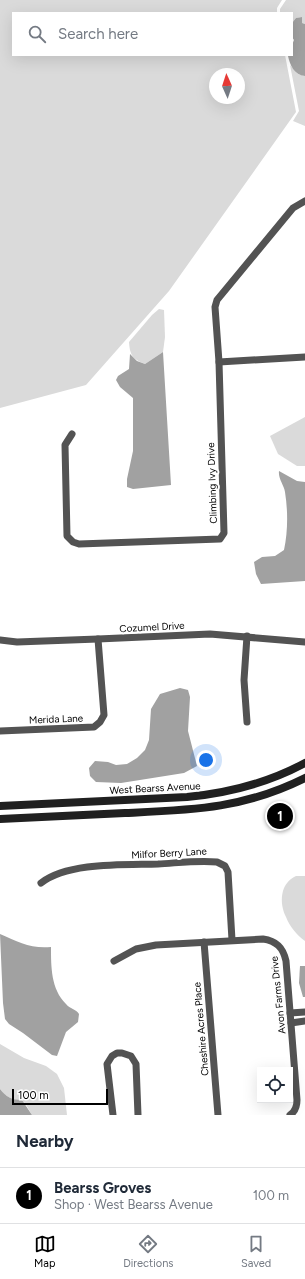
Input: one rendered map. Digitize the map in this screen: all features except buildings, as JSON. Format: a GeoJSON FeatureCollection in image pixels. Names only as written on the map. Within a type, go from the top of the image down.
{"type":"FeatureCollection","features":[{"type":"Feature","properties":{"kind":"main road","name":"West Bearss Avenue"},"geometry":{"type":"LineString","coordinates":[[0,806],[209,795],[237,790],[257,784],[305,763]]}},
{"type":"Feature","properties":{"kind":"main road"},"geometry":{"type":"LineString","coordinates":[[0,819],[204,809],[248,800],[278,790],[305,778]]}},
{"type":"Feature","properties":{"kind":"street","name":"Climbing Ivy Drive"},"geometry":{"type":"LineString","coordinates":[[72,434],[64,445],[67,536],[73,542],[79,544],[220,539],[224,533],[219,362],[215,308],[217,300],[293,208],[305,201]]}},
{"type":"Feature","properties":{"kind":"street"},"geometry":{"type":"LineString","coordinates":[[219,362],[305,357]]}},
{"type":"Feature","properties":{"kind":"street","name":"Cozumel Drive"},"geometry":{"type":"LineString","coordinates":[[0,640],[17,642],[210,634],[305,642]]}},
{"type":"Feature","properties":{"kind":"street"},"geometry":{"type":"LineString","coordinates":[[247,636],[244,680],[247,722]]}},
{"type":"Feature","properties":{"kind":"street","name":"Merida Lane"},"geometry":{"type":"LineString","coordinates":[[0,731],[94,727],[100,722],[104,715],[98,639]]}},
{"type":"Feature","properties":{"kind":"street","name":"Milfor Berry Lane"},"geometry":{"type":"LineString","coordinates":[[41,883],[58,873],[78,869],[106,866],[217,862],[225,866],[228,872],[232,940]]}},
{"type":"Feature","properties":{"kind":"street","name":"Avon Farms Drive"},"geometry":{"type":"LineString","coordinates":[[114,961],[129,952],[144,947],[170,943],[269,940],[281,946],[286,961],[297,1104],[295,1111],[290,1115]]}},
{"type":"Feature","properties":{"kind":"street","name":"Cheshire Acres Place"},"geometry":{"type":"LineString","coordinates":[[204,942],[218,1115]]}},
{"type":"Feature","properties":{"kind":"street"},"geometry":{"type":"LineString","coordinates":[[290,1013],[305,1012]]}},
{"type":"Feature","properties":{"kind":"street"},"geometry":{"type":"LineString","coordinates":[[291,1023],[305,1021]]}},
{"type":"Feature","properties":{"kind":"street"},"geometry":{"type":"LineString","coordinates":[[113,1115],[107,1064],[112,1056],[122,1053],[131,1056],[136,1064],[138,1115]]}},
{"type":"Feature","properties":{"kind":"shaded area"},"geometry":{"type":"Polygon","coordinates":[[[0,0],[282,0],[277,8],[277,12],[12,12],[12,56],[285,56],[296,112],[169,291],[86,385],[0,408],[0,0]]]}},
{"type":"Feature","properties":{"kind":"shaded area"},"geometry":{"type":"Polygon","coordinates":[[[286,0],[305,0],[305,24],[302,23],[302,17],[296,18],[293,22],[293,12],[280,12],[280,9],[286,0]]]}},
{"type":"Feature","properties":{"kind":"shaded area"},"geometry":{"type":"Polygon","coordinates":[[[302,17],[302,23],[305,24],[305,76],[295,72],[291,66],[288,56],[293,56],[293,22],[296,18],[302,17]]]}},
{"type":"Feature","properties":{"kind":"shaded area"},"geometry":{"type":"Polygon","coordinates":[[[290,65],[298,74],[305,76],[305,126],[293,121],[299,111],[290,65]]]}},
{"type":"Feature","properties":{"kind":"shaded area"},"geometry":{"type":"Polygon","coordinates":[[[159,309],[164,310],[165,337],[163,352],[145,364],[132,356],[129,342],[159,309]]]}},
{"type":"Feature","properties":{"kind":"shaded area"},"geometry":{"type":"Polygon","coordinates":[[[163,352],[171,485],[133,489],[127,487],[127,479],[133,451],[133,398],[120,387],[116,380],[118,376],[129,369],[130,354],[137,361],[145,364],[163,352]]]}},
{"type":"Feature","properties":{"kind":"shaded area"},"geometry":{"type":"Polygon","coordinates":[[[305,417],[305,466],[297,466],[278,454],[270,436],[305,417]]]}},
{"type":"Feature","properties":{"kind":"shaded area"},"geometry":{"type":"Polygon","coordinates":[[[279,471],[297,481],[305,482],[305,581],[261,584],[256,574],[254,562],[262,557],[275,556],[284,550],[287,528],[287,506],[284,487],[279,477],[279,471]]]}},
{"type":"Feature","properties":{"kind":"shaded area"},"geometry":{"type":"Polygon","coordinates":[[[180,688],[188,690],[190,697],[188,731],[197,766],[184,773],[121,783],[96,782],[90,776],[89,768],[95,761],[108,762],[116,765],[127,764],[137,758],[145,750],[149,740],[151,709],[160,694],[180,688]]]}},
{"type":"Feature","properties":{"kind":"shaded area"},"geometry":{"type":"Polygon","coordinates":[[[296,876],[305,876],[305,941],[290,924],[282,906],[282,894],[284,888],[291,879],[296,876]]]}},
{"type":"Feature","properties":{"kind":"shaded area"},"geometry":{"type":"Polygon","coordinates":[[[0,934],[31,946],[51,947],[52,970],[57,992],[68,1006],[79,1014],[78,1022],[66,1032],[57,1056],[52,1055],[9,1024],[5,1019],[0,934]]]}},
{"type":"Feature","properties":{"kind":"shaded area"},"geometry":{"type":"Polygon","coordinates":[[[300,966],[305,966],[305,997],[303,997],[299,983],[300,966]]]}},
{"type":"Feature","properties":{"kind":"shaded area"},"geometry":{"type":"Polygon","coordinates":[[[0,1044],[24,1058],[46,1066],[57,1074],[64,1088],[67,1115],[32,1115],[25,1103],[5,1095],[0,1089],[0,1044]]]}},
{"type":"Feature","properties":{"kind":"shaded area"},"geometry":{"type":"Polygon","coordinates":[[[0,1089],[10,1098],[22,1100],[32,1115],[0,1115],[0,1089]]]}},
{"type":"Feature","properties":{"kind":"place","name":"Bearss Groves"},"geometry":{"type":"Point","coordinates":[280,816]}}]}
